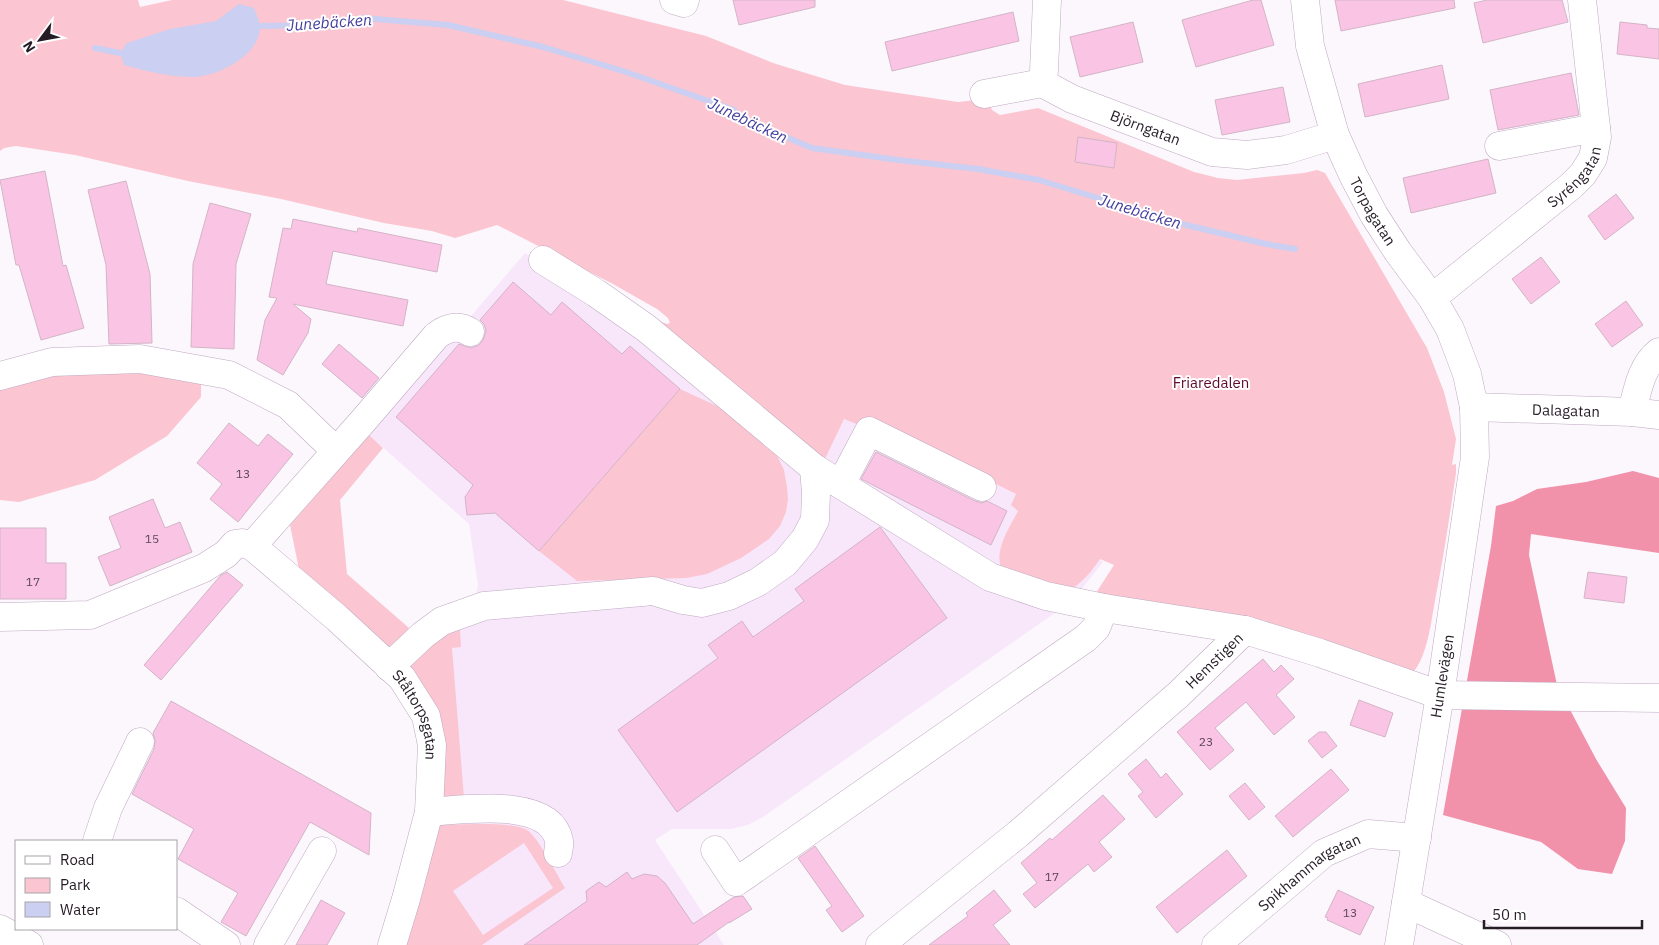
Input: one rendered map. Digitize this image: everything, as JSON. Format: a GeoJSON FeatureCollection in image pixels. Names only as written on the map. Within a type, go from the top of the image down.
{"type":"FeatureCollection","features":[{"type":"Feature","properties":{"kind":"street"},"geometry":{"type":"LineString","coordinates":[[674,0],[684,3],[685,0]]}},
{"type":"Feature","properties":{"kind":"street"},"geometry":{"type":"LineString","coordinates":[[984,94],[1042,82],[1047,0]]}},
{"type":"Feature","properties":{"kind":"street","name":"Torpagatan"},"geometry":{"type":"LineString","coordinates":[[1305,0],[1310,46],[1335,135],[1374,215],[1398,252],[1432,298],[1450,330],[1467,374],[1474,407]]}},
{"type":"Feature","properties":{"kind":"street","name":"Syréngatan"},"geometry":{"type":"LineString","coordinates":[[1432,298],[1571,186],[1583,174],[1593,158],[1597,137],[1582,0]]}},
{"type":"Feature","properties":{"kind":"street","name":"Björngatan"},"geometry":{"type":"LineString","coordinates":[[1042,82],[1072,99],[1212,152],[1247,155],[1286,150],[1335,135]]}},
{"type":"Feature","properties":{"kind":"street"},"geometry":{"type":"LineString","coordinates":[[1499,146],[1596,128]]}},
{"type":"Feature","properties":{"kind":"street"},"geometry":{"type":"LineString","coordinates":[[543,260],[604,298],[651,332],[814,468],[990,578],[1046,596],[1104,608],[1245,630]]}},
{"type":"Feature","properties":{"kind":"street"},"geometry":{"type":"LineString","coordinates":[[0,617],[90,616],[204,568],[226,554],[235,544],[242,543],[252,546],[436,336],[441,332],[457,327],[470,332]]}},
{"type":"Feature","properties":{"kind":"street"},"geometry":{"type":"LineString","coordinates":[[1632,412],[1640,380],[1654,356],[1659,352]]}},
{"type":"Feature","properties":{"kind":"street"},"geometry":{"type":"LineString","coordinates":[[0,376],[52,362],[140,358],[228,375],[288,405],[336,451]]}},
{"type":"Feature","properties":{"kind":"street","name":"Dalagatan"},"geometry":{"type":"LineString","coordinates":[[1474,407],[1632,412],[1659,415]]}},
{"type":"Feature","properties":{"kind":"street","name":"Humlevägen"},"geometry":{"type":"LineString","coordinates":[[1399,945],[1440,695],[1475,457],[1474,407]]}},
{"type":"Feature","properties":{"kind":"street"},"geometry":{"type":"LineString","coordinates":[[841,484],[869,431],[982,487]]}},
{"type":"Feature","properties":{"kind":"street"},"geometry":{"type":"LineString","coordinates":[[390,667],[423,635],[442,621],[484,606],[653,591],[683,600],[702,603],[729,596],[758,582],[785,563],[805,539],[814,520],[816,493],[814,468]]}},
{"type":"Feature","properties":{"kind":"street","name":"Ståltorpsgatan"},"geometry":{"type":"LineString","coordinates":[[252,546],[337,618],[402,678],[426,716],[432,745],[429,812],[392,945]]}},
{"type":"Feature","properties":{"kind":"street"},"geometry":{"type":"LineString","coordinates":[[715,850],[736,882],[1086,638],[1096,628],[1104,608]]}},
{"type":"Feature","properties":{"kind":"street","name":"Hemstigen"},"geometry":{"type":"LineString","coordinates":[[880,945],[1018,834],[1179,694],[1245,630],[1320,653],[1440,695],[1659,698]]}},
{"type":"Feature","properties":{"kind":"street"},"geometry":{"type":"LineString","coordinates":[[97,840],[108,808],[140,742]]}},
{"type":"Feature","properties":{"kind":"street"},"geometry":{"type":"LineString","coordinates":[[429,812],[499,809],[534,814],[554,829],[560,842],[558,853]]}},
{"type":"Feature","properties":{"kind":"street","name":"Spikhammargatan"},"geometry":{"type":"LineString","coordinates":[[1216,945],[1324,853],[1368,834],[1416,838]]}},
{"type":"Feature","properties":{"kind":"street"},"geometry":{"type":"LineString","coordinates":[[268,945],[322,851]]}},
{"type":"Feature","properties":{"kind":"street"},"geometry":{"type":"LineString","coordinates":[[1406,902],[1498,945]]}},
{"type":"Feature","properties":{"kind":"street"},"geometry":{"type":"LineString","coordinates":[[178,912],[226,945]]}},
{"type":"Feature","properties":{"kind":"street"},"geometry":{"type":"LineString","coordinates":[[0,929],[29,945]]}},
{"type":"Feature","properties":{"kind":"shaded area"},"geometry":{"type":"Polygon","coordinates":[[[525,253],[593,296],[770,368],[1029,500],[1103,562],[1072,601],[763,817],[748,825],[731,829],[672,829],[655,840],[724,945],[402,945],[441,757],[388,653],[409,628],[448,603],[476,594],[478,585],[469,524],[369,435],[525,253]]]}},
{"type":"Feature","properties":{"kind":"shaded area"},"geometry":{"type":"Polygon","coordinates":[[[1633,471],[1659,478],[1659,553],[1531,534],[1529,555],[1557,685],[1596,759],[1626,808],[1625,841],[1612,874],[1578,869],[1541,842],[1443,815],[1491,546],[1496,506],[1513,501],[1537,489],[1586,482],[1633,471]]]}},
{"type":"Feature","properties":{"kind":"green space","name":"Friaredalen"},"geometry":{"type":"Polygon","coordinates":[[[0,0],[138,0],[140,7],[172,0],[563,0],[706,36],[773,63],[845,85],[958,102],[987,99],[992,110],[1000,115],[1038,108],[1194,172],[1218,178],[1237,180],[1317,170],[1325,173],[1427,348],[1444,392],[1456,439],[1452,465],[1456,464],[1456,473],[1442,564],[1426,646],[1418,665],[1413,672],[1401,670],[1263,620],[1243,619],[1094,596],[1114,565],[1100,559],[1079,584],[1070,590],[1002,570],[1000,563],[1001,547],[1018,511],[1011,505],[1016,494],[956,464],[844,419],[824,461],[659,321],[667,324],[670,323],[668,318],[657,309],[613,284],[497,225],[455,238],[432,231],[384,223],[75,155],[16,146],[4,148],[0,151],[0,0]]]}},
{"type":"Feature","properties":{"kind":"green space"},"geometry":{"type":"Polygon","coordinates":[[[147,369],[201,379],[201,397],[167,436],[95,480],[19,502],[0,500],[0,390],[45,374],[147,369]]]}},
{"type":"Feature","properties":{"kind":"green space"},"geometry":{"type":"Polygon","coordinates":[[[680,389],[728,411],[772,445],[784,470],[787,487],[786,512],[780,526],[769,539],[741,558],[707,574],[686,578],[577,581],[539,551],[680,389]]]}},
{"type":"Feature","properties":{"kind":"green space"},"geometry":{"type":"Polygon","coordinates":[[[369,435],[383,448],[340,500],[347,574],[409,628],[388,653],[300,574],[290,525],[369,435]]]}},
{"type":"Feature","properties":{"kind":"green space"},"geometry":{"type":"Polygon","coordinates":[[[460,630],[461,647],[452,648],[464,798],[443,805],[404,668],[446,632],[460,630]]]}},
{"type":"Feature","properties":{"kind":"green space"},"geometry":{"type":"Polygon","coordinates":[[[498,824],[520,827],[527,830],[542,848],[565,888],[482,945],[402,945],[439,825],[498,824]],[[524,843],[453,891],[483,935],[553,888],[524,843]]]}},
{"type":"Feature","properties":{"kind":"water"},"geometry":{"type":"Polygon","coordinates":[[[239,4],[254,8],[260,26],[258,37],[246,55],[225,69],[202,76],[183,77],[124,65],[120,53],[127,43],[170,29],[216,21],[239,4]]]}},
{"type":"Feature","properties":{"kind":"building"},"geometry":{"type":"Polygon","coordinates":[[[733,0],[815,0],[815,7],[739,25],[733,0]]]}},
{"type":"Feature","properties":{"kind":"building"},"geometry":{"type":"Polygon","coordinates":[[[1253,0],[1261,0],[1274,45],[1196,67],[1182,20],[1253,0]]]}},
{"type":"Feature","properties":{"kind":"building"},"geometry":{"type":"Polygon","coordinates":[[[1335,0],[1454,0],[1455,8],[1341,31],[1335,0]]]}},
{"type":"Feature","properties":{"kind":"building"},"geometry":{"type":"Polygon","coordinates":[[[1487,0],[1562,0],[1568,22],[1483,43],[1474,3],[1487,0]]]}},
{"type":"Feature","properties":{"kind":"building"},"geometry":{"type":"Polygon","coordinates":[[[1013,12],[1019,41],[892,71],[885,42],[1013,12]]]}},
{"type":"Feature","properties":{"kind":"building"},"geometry":{"type":"Polygon","coordinates":[[[1133,22],[1143,62],[1080,77],[1070,37],[1133,22]]]}},
{"type":"Feature","properties":{"kind":"building"},"geometry":{"type":"Polygon","coordinates":[[[1620,22],[1647,25],[1647,28],[1659,29],[1659,59],[1617,54],[1620,22]]]}},
{"type":"Feature","properties":{"kind":"building"},"geometry":{"type":"Polygon","coordinates":[[[1442,65],[1449,99],[1365,117],[1358,84],[1442,65]]]}},
{"type":"Feature","properties":{"kind":"building"},"geometry":{"type":"Polygon","coordinates":[[[1571,73],[1579,115],[1498,130],[1490,90],[1571,73]]]}},
{"type":"Feature","properties":{"kind":"building"},"geometry":{"type":"Polygon","coordinates":[[[1283,87],[1290,122],[1222,135],[1215,100],[1283,87]]]}},
{"type":"Feature","properties":{"kind":"building"},"geometry":{"type":"Polygon","coordinates":[[[1078,137],[1117,143],[1114,168],[1075,162],[1078,137]]]}},
{"type":"Feature","properties":{"kind":"building"},"geometry":{"type":"Polygon","coordinates":[[[1488,159],[1496,193],[1411,213],[1403,178],[1488,159]]]}},
{"type":"Feature","properties":{"kind":"building"},"geometry":{"type":"Polygon","coordinates":[[[45,171],[63,266],[66,265],[84,328],[41,340],[19,265],[16,265],[0,180],[45,171]]]}},
{"type":"Feature","properties":{"kind":"building"},"geometry":{"type":"Polygon","coordinates":[[[126,181],[150,274],[152,343],[109,344],[106,265],[88,190],[126,181]]]}},
{"type":"Feature","properties":{"kind":"building"},"geometry":{"type":"Polygon","coordinates":[[[1616,194],[1634,218],[1605,240],[1588,216],[1616,194]]]}},
{"type":"Feature","properties":{"kind":"building"},"geometry":{"type":"Polygon","coordinates":[[[210,203],[251,214],[236,264],[234,349],[191,347],[193,264],[210,203]]]}},
{"type":"Feature","properties":{"kind":"building"},"geometry":{"type":"Polygon","coordinates":[[[293,219],[357,232],[358,228],[442,245],[437,272],[333,251],[326,284],[408,300],[403,326],[293,304],[311,319],[308,333],[283,375],[257,360],[265,320],[277,298],[269,297],[283,228],[291,229],[293,219]]]}},
{"type":"Feature","properties":{"kind":"building"},"geometry":{"type":"Polygon","coordinates":[[[1541,257],[1560,282],[1531,304],[1512,279],[1541,257]]]}},
{"type":"Feature","properties":{"kind":"building"},"geometry":{"type":"Polygon","coordinates":[[[513,282],[551,315],[562,302],[622,354],[630,346],[680,389],[539,551],[495,513],[467,515],[465,497],[473,485],[396,417],[459,344],[471,348],[479,345],[486,331],[484,324],[480,320],[513,282]]]}},
{"type":"Feature","properties":{"kind":"building"},"geometry":{"type":"Polygon","coordinates":[[[1626,301],[1643,325],[1612,347],[1595,324],[1626,301]]]}},
{"type":"Feature","properties":{"kind":"building"},"geometry":{"type":"Polygon","coordinates":[[[339,344],[379,378],[362,398],[322,364],[339,344]]]}},
{"type":"Feature","properties":{"kind":"building"},"geometry":{"type":"Polygon","coordinates":[[[229,423],[258,446],[268,434],[293,454],[238,522],[210,499],[222,484],[197,463],[229,423]]]}},
{"type":"Feature","properties":{"kind":"building"},"geometry":{"type":"Polygon","coordinates":[[[876,452],[975,501],[982,503],[987,501],[1007,511],[991,545],[861,479],[876,452]]]}},
{"type":"Feature","properties":{"kind":"building"},"geometry":{"type":"Polygon","coordinates":[[[153,499],[165,528],[180,522],[192,552],[110,586],[98,557],[121,548],[109,517],[153,499]]]}},
{"type":"Feature","properties":{"kind":"building"},"geometry":{"type":"Polygon","coordinates":[[[880,527],[947,618],[677,812],[618,730],[718,658],[708,645],[742,621],[753,637],[804,601],[795,589],[880,527]]]}},
{"type":"Feature","properties":{"kind":"building"},"geometry":{"type":"Polygon","coordinates":[[[0,528],[46,528],[46,563],[66,563],[66,599],[0,599],[0,528]]]}},
{"type":"Feature","properties":{"kind":"building"},"geometry":{"type":"Polygon","coordinates":[[[227,572],[243,585],[161,680],[144,665],[221,575],[227,572]]]}},
{"type":"Feature","properties":{"kind":"building"},"geometry":{"type":"Polygon","coordinates":[[[1588,572],[1627,577],[1624,603],[1584,598],[1588,572]]]}},
{"type":"Feature","properties":{"kind":"building"},"geometry":{"type":"Polygon","coordinates":[[[1263,659],[1274,672],[1281,665],[1294,679],[1276,695],[1295,717],[1274,735],[1246,702],[1215,728],[1234,750],[1210,770],[1177,732],[1263,659]]]}},
{"type":"Feature","properties":{"kind":"building"},"geometry":{"type":"Polygon","coordinates":[[[1359,700],[1393,713],[1385,737],[1350,725],[1359,700]]]}},
{"type":"Feature","properties":{"kind":"building"},"geometry":{"type":"Polygon","coordinates":[[[171,701],[371,813],[369,855],[310,822],[246,936],[221,922],[238,893],[178,859],[194,829],[132,794],[154,749],[155,740],[153,733],[171,701]]]}},
{"type":"Feature","properties":{"kind":"building"},"geometry":{"type":"Polygon","coordinates":[[[1319,732],[1326,732],[1337,746],[1322,758],[1308,741],[1319,732]]]}},
{"type":"Feature","properties":{"kind":"building"},"geometry":{"type":"Polygon","coordinates":[[[1146,759],[1161,778],[1166,773],[1183,794],[1156,818],[1138,796],[1143,792],[1128,774],[1146,759]]]}},
{"type":"Feature","properties":{"kind":"building"},"geometry":{"type":"Polygon","coordinates":[[[1331,769],[1349,790],[1293,837],[1275,816],[1331,769]]]}},
{"type":"Feature","properties":{"kind":"building"},"geometry":{"type":"Polygon","coordinates":[[[1245,783],[1265,807],[1249,820],[1229,796],[1245,783]]]}},
{"type":"Feature","properties":{"kind":"building"},"geometry":{"type":"Polygon","coordinates":[[[1103,795],[1125,819],[1099,842],[1112,857],[1094,872],[1088,864],[1035,908],[1023,894],[1037,883],[1021,863],[1050,838],[1052,840],[1103,795]]]}},
{"type":"Feature","properties":{"kind":"building"},"geometry":{"type":"Polygon","coordinates":[[[815,846],[864,916],[842,932],[826,910],[832,906],[798,858],[815,846]]]}},
{"type":"Feature","properties":{"kind":"building"},"geometry":{"type":"Polygon","coordinates":[[[1227,850],[1247,876],[1177,933],[1156,907],[1227,850]]]}},
{"type":"Feature","properties":{"kind":"building"},"geometry":{"type":"Polygon","coordinates":[[[627,872],[632,879],[644,874],[657,876],[665,883],[693,924],[734,897],[743,896],[752,909],[729,922],[697,945],[524,945],[587,901],[586,891],[599,882],[606,887],[627,872]]]}},
{"type":"Feature","properties":{"kind":"building"},"geometry":{"type":"Polygon","coordinates":[[[994,890],[1011,911],[993,925],[1010,945],[929,945],[968,916],[966,913],[994,890]]]}},
{"type":"Feature","properties":{"kind":"building"},"geometry":{"type":"Polygon","coordinates":[[[1338,890],[1374,907],[1360,935],[1327,920],[1328,918],[1325,917],[1338,890]]]}},
{"type":"Feature","properties":{"kind":"building"},"geometry":{"type":"Polygon","coordinates":[[[321,900],[345,913],[327,945],[296,945],[321,900]]]}},
{"type":"Feature","properties":{"kind":"waterway","name":"Junebäcken"},"geometry":{"type":"LineString","coordinates":[[260,26],[320,25],[363,18],[448,25],[543,47],[626,72],[734,110],[741,119],[752,125],[767,129],[812,148],[978,169],[1039,180],[1186,225],[1295,249]]}},
{"type":"Feature","properties":{"kind":"waterway","name":"Junebäcken"},"geometry":{"type":"LineString","coordinates":[[95,48],[120,53]]}}]}
